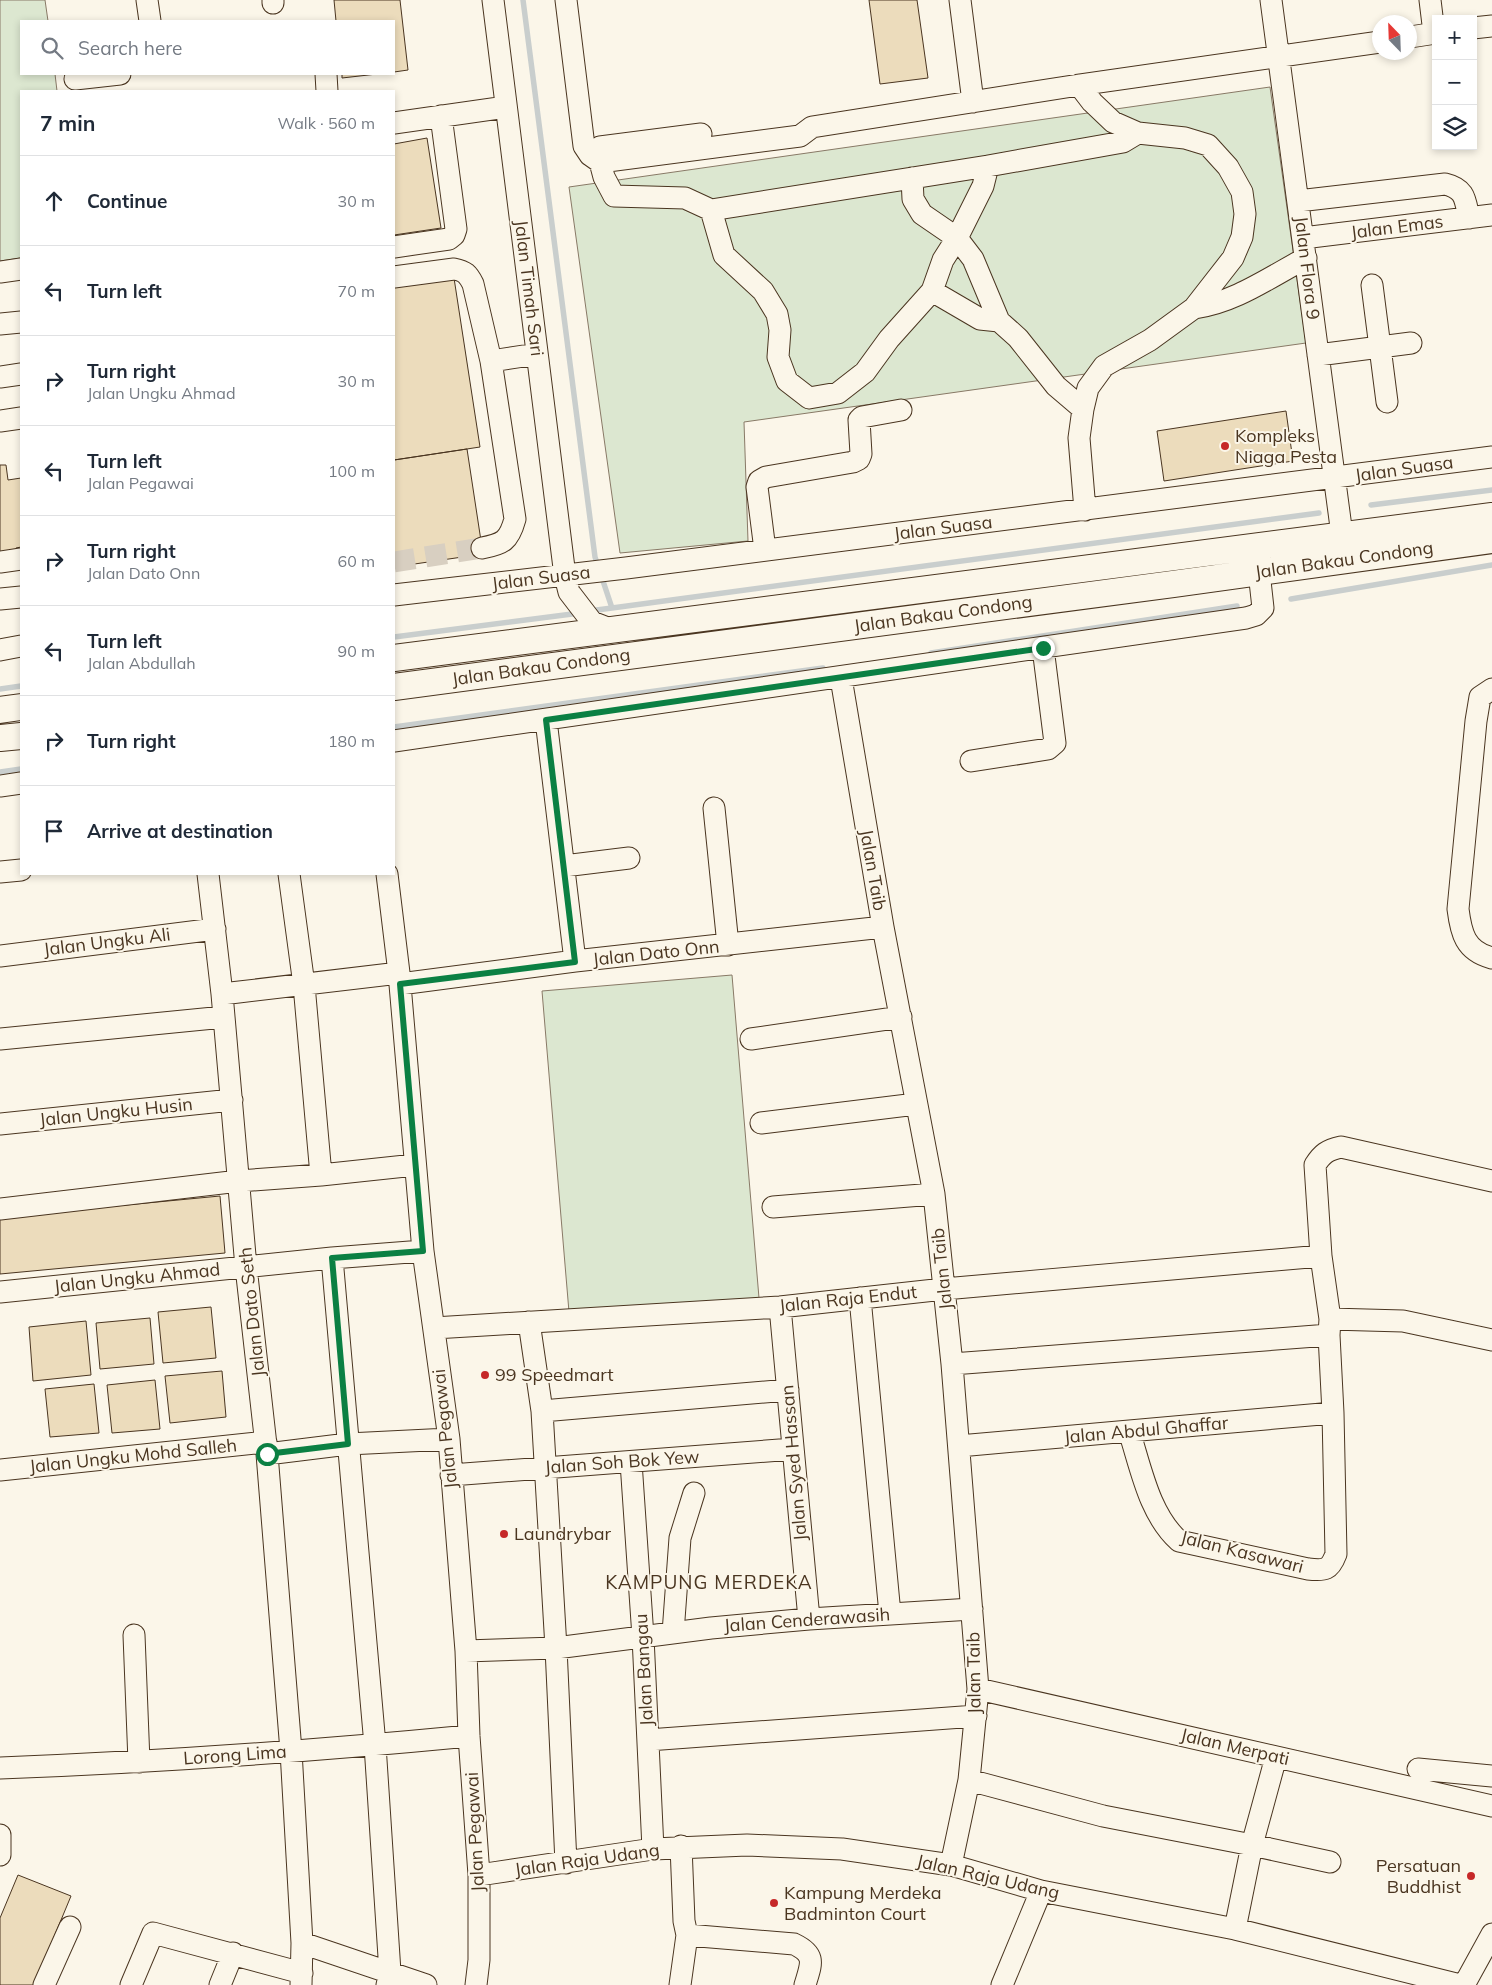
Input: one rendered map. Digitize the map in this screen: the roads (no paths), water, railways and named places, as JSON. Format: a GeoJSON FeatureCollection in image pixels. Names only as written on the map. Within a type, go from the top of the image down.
{"type":"FeatureCollection","features":[{"type":"Feature","properties":{"kind":"main road","name":"Jalan Bakau Condong"},"geometry":{"type":"LineString","coordinates":[[395,687],[1259,572],[1344,547],[1492,516]]}},
{"type":"Feature","properties":{"kind":"main road","name":"Jalan Bakau Condong"},"geometry":{"type":"LineString","coordinates":[[395,658],[601,626],[1344,547],[1492,540]]}},
{"type":"Feature","properties":{"kind":"main road"},"geometry":{"type":"LineString","coordinates":[[0,710],[20,707]]}},
{"type":"Feature","properties":{"kind":"main road"},"geometry":{"type":"LineString","coordinates":[[0,738],[20,736]]}},
{"type":"Feature","properties":{"kind":"street"},"geometry":{"type":"LineString","coordinates":[[148,0],[150,20]]}},
{"type":"Feature","properties":{"kind":"street","name":"Jalan Timah Sari"},"geometry":{"type":"LineString","coordinates":[[493,0],[567,584]]}},
{"type":"Feature","properties":{"kind":"street"},"geometry":{"type":"LineString","coordinates":[[566,0],[584,146],[595,159],[614,196],[686,198],[711,210],[988,166],[1123,142],[1138,133]]}},
{"type":"Feature","properties":{"kind":"street"},"geometry":{"type":"LineString","coordinates":[[960,0],[973,102]]}},
{"type":"Feature","properties":{"kind":"street","name":"Jalan Flora 9"},"geometry":{"type":"LineString","coordinates":[[1271,0],[1344,547]]}},
{"type":"Feature","properties":{"kind":"street"},"geometry":{"type":"LineString","coordinates":[[1430,0],[1432,15]]}},
{"type":"Feature","properties":{"kind":"street"},"geometry":{"type":"LineString","coordinates":[[1477,28],[1492,26]]}},
{"type":"Feature","properties":{"kind":"street"},"geometry":{"type":"LineString","coordinates":[[1417,36],[1432,33]]}},
{"type":"Feature","properties":{"kind":"street"},"geometry":{"type":"LineString","coordinates":[[595,159],[600,147],[797,122],[812,128],[1079,85],[1372,43]]}},
{"type":"Feature","properties":{"kind":"street"},"geometry":{"type":"LineString","coordinates":[[75,79],[111,75]]}},
{"type":"Feature","properties":{"kind":"street"},"geometry":{"type":"LineString","coordinates":[[326,75],[327,90]]}},
{"type":"Feature","properties":{"kind":"street"},"geometry":{"type":"LineString","coordinates":[[1079,85],[1092,102],[1112,122],[1138,133],[1185,138],[1208,145],[1228,167],[1242,192],[1245,214],[1242,237],[1233,258],[1194,308],[1150,340],[1104,366],[1088,388],[1079,438],[1085,510]]}},
{"type":"Feature","properties":{"kind":"street"},"geometry":{"type":"LineString","coordinates":[[395,123],[506,108]]}},
{"type":"Feature","properties":{"kind":"street"},"geometry":{"type":"LineString","coordinates":[[395,247],[449,239],[454,235],[456,229],[441,116]]}},
{"type":"Feature","properties":{"kind":"street"},"geometry":{"type":"LineString","coordinates":[[711,210],[724,254],[762,291],[777,314],[780,330],[778,357],[787,381],[809,398],[838,393],[865,372],[889,339],[932,290],[943,260],[957,238],[983,186],[988,166]]}},
{"type":"Feature","properties":{"kind":"street"},"geometry":{"type":"LineString","coordinates":[[912,178],[913,199],[922,214],[957,238],[973,260],[999,321],[1018,338],[1056,386],[1083,408]]}},
{"type":"Feature","properties":{"kind":"street"},"geometry":{"type":"LineString","coordinates":[[1298,200],[1445,184],[1457,187],[1464,196],[1470,218]]}},
{"type":"Feature","properties":{"kind":"street","name":"Jalan Emas"},"geometry":{"type":"LineString","coordinates":[[1303,238],[1492,215]]}},
{"type":"Feature","properties":{"kind":"street"},"geometry":{"type":"LineString","coordinates":[[1194,308],[1230,299],[1306,258]]}},
{"type":"Feature","properties":{"kind":"street"},"geometry":{"type":"LineString","coordinates":[[0,272],[20,269]]}},
{"type":"Feature","properties":{"kind":"street"},"geometry":{"type":"LineString","coordinates":[[395,277],[454,269],[462,270],[469,275],[473,284],[491,361],[515,519],[511,533],[504,542],[482,548]]}},
{"type":"Feature","properties":{"kind":"street"},"geometry":{"type":"LineString","coordinates":[[1372,285],[1387,402]]}},
{"type":"Feature","properties":{"kind":"street"},"geometry":{"type":"LineString","coordinates":[[932,290],[980,319],[999,321]]}},
{"type":"Feature","properties":{"kind":"street"},"geometry":{"type":"LineString","coordinates":[[0,324],[20,322]]}},
{"type":"Feature","properties":{"kind":"street"},"geometry":{"type":"LineString","coordinates":[[1318,355],[1411,343]]}},
{"type":"Feature","properties":{"kind":"street"},"geometry":{"type":"LineString","coordinates":[[491,361],[537,354]]}},
{"type":"Feature","properties":{"kind":"street"},"geometry":{"type":"LineString","coordinates":[[0,377],[20,374]]}},
{"type":"Feature","properties":{"kind":"street"},"geometry":{"type":"LineString","coordinates":[[766,550],[757,487],[759,481],[766,477],[853,462],[861,454],[859,420],[862,417],[901,410]]}},
{"type":"Feature","properties":{"kind":"street"},"geometry":{"type":"LineString","coordinates":[[0,421],[20,418]]}},
{"type":"Feature","properties":{"kind":"street","name":"Jalan Suasa"},"geometry":{"type":"LineString","coordinates":[[395,595],[567,584],[588,573],[1492,457]]}},
{"type":"Feature","properties":{"kind":"street"},"geometry":{"type":"LineString","coordinates":[[0,562],[20,559]]}},
{"type":"Feature","properties":{"kind":"street"},"geometry":{"type":"LineString","coordinates":[[395,741],[841,678],[1256,615],[1263,608],[1259,572]]}},
{"type":"Feature","properties":{"kind":"street"},"geometry":{"type":"LineString","coordinates":[[567,584],[601,626]]}},
{"type":"Feature","properties":{"kind":"street"},"geometry":{"type":"LineString","coordinates":[[0,599],[20,597]]}},
{"type":"Feature","properties":{"kind":"street"},"geometry":{"type":"LineString","coordinates":[[0,650],[20,646]]}},
{"type":"Feature","properties":{"kind":"street"},"geometry":{"type":"LineString","coordinates":[[971,761],[1048,749],[1055,743],[1043,648]]}},
{"type":"Feature","properties":{"kind":"street","name":"Jalan Taib"},"geometry":{"type":"LineString","coordinates":[[841,678],[883,927],[934,1194],[952,1364],[978,1689],[968,1780],[951,1865]]}},
{"type":"Feature","properties":{"kind":"street"},"geometry":{"type":"LineString","coordinates":[[395,698],[424,683]]}},
{"type":"Feature","properties":{"kind":"street"},"geometry":{"type":"LineString","coordinates":[[1492,689],[1480,697],[1476,721],[1458,909],[1460,931],[1466,941],[1482,955],[1492,958]]}},
{"type":"Feature","properties":{"kind":"street"},"geometry":{"type":"LineString","coordinates":[[546,720],[575,962]]}},
{"type":"Feature","properties":{"kind":"street"},"geometry":{"type":"LineString","coordinates":[[0,786],[20,784]]}},
{"type":"Feature","properties":{"kind":"street"},"geometry":{"type":"LineString","coordinates":[[714,808],[728,946]]}},
{"type":"Feature","properties":{"kind":"street"},"geometry":{"type":"LineString","coordinates":[[564,866],[629,858]]}},
{"type":"Feature","properties":{"kind":"street"},"geometry":{"type":"LineString","coordinates":[[0,872],[20,870]]}},
{"type":"Feature","properties":{"kind":"street","name":"Jalan Dato Seth"},"geometry":{"type":"LineString","coordinates":[[208,875],[222,994],[246,1266],[266,1448],[291,1751],[302,1943],[302,1979]]}},
{"type":"Feature","properties":{"kind":"street"},"geometry":{"type":"LineString","coordinates":[[289,875],[304,985],[322,1175]]}},
{"type":"Feature","properties":{"kind":"street","name":"Jalan Pegawai"},"geometry":{"type":"LineString","coordinates":[[387,875],[399,978],[423,1251],[449,1439],[466,1651],[469,1736],[479,1875],[479,1960],[476,1985]]}},
{"type":"Feature","properties":{"kind":"street","name":"Jalan Dato Onn"},"geometry":{"type":"LineString","coordinates":[[222,994],[304,985],[575,962],[883,927]]}},
{"type":"Feature","properties":{"kind":"street","name":"Jalan Ungku Ali"},"geometry":{"type":"LineString","coordinates":[[0,956],[215,929]]}},
{"type":"Feature","properties":{"kind":"street"},"geometry":{"type":"LineString","coordinates":[[0,1039],[224,1017]]}},
{"type":"Feature","properties":{"kind":"street"},"geometry":{"type":"LineString","coordinates":[[751,1039],[901,1017]]}},
{"type":"Feature","properties":{"kind":"street","name":"Jalan Ungku Husin"},"geometry":{"type":"LineString","coordinates":[[0,1124],[232,1100]]}},
{"type":"Feature","properties":{"kind":"street"},"geometry":{"type":"LineString","coordinates":[[761,1123],[916,1104]]}},
{"type":"Feature","properties":{"kind":"street"},"geometry":{"type":"LineString","coordinates":[[1333,1413],[1329,1327],[1321,1256],[1315,1165],[1320,1156],[1329,1150],[1340,1147],[1492,1181]]}},
{"type":"Feature","properties":{"kind":"street"},"geometry":{"type":"LineString","coordinates":[[0,1209],[239,1181],[322,1175],[414,1165]]}},
{"type":"Feature","properties":{"kind":"street"},"geometry":{"type":"LineString","coordinates":[[774,1207],[934,1194]]}},
{"type":"Feature","properties":{"kind":"street","name":"Jalan Ungku Ahmad"},"geometry":{"type":"LineString","coordinates":[[0,1292],[246,1266],[423,1251]]}},
{"type":"Feature","properties":{"kind":"street","name":"Jalan Raja Endut"},"geometry":{"type":"LineString","coordinates":[[434,1328],[780,1307],[944,1289],[1321,1256]]}},
{"type":"Feature","properties":{"kind":"street"},"geometry":{"type":"LineString","coordinates":[[332,1258],[375,1745],[388,1979]]}},
{"type":"Feature","properties":{"kind":"street"},"geometry":{"type":"LineString","coordinates":[[860,1298],[890,1614]]}},
{"type":"Feature","properties":{"kind":"street","name":"Jalan Syed Hassan"},"geometry":{"type":"LineString","coordinates":[[780,1307],[809,1619]]}},
{"type":"Feature","properties":{"kind":"street"},"geometry":{"type":"LineString","coordinates":[[529,1322],[542,1411],[546,1468],[566,1863]]}},
{"type":"Feature","properties":{"kind":"street"},"geometry":{"type":"LineString","coordinates":[[952,1364],[1329,1327],[1402,1322],[1492,1340]]}},
{"type":"Feature","properties":{"kind":"street"},"geometry":{"type":"LineString","coordinates":[[542,1411],[788,1390]]}},
{"type":"Feature","properties":{"kind":"street","name":"Jalan Abdul Ghaffar"},"geometry":{"type":"LineString","coordinates":[[959,1446],[1333,1413]]}},
{"type":"Feature","properties":{"kind":"street","name":"Jalan Kasawari"},"geometry":{"type":"LineString","coordinates":[[1129,1431],[1156,1512],[1169,1532],[1179,1541],[1308,1569],[1321,1570],[1332,1564],[1336,1554],[1333,1413]]}},
{"type":"Feature","properties":{"kind":"street","name":"Jalan Ungku Mohd Salleh"},"geometry":{"type":"LineString","coordinates":[[0,1470],[266,1448],[449,1439]]}},
{"type":"Feature","properties":{"kind":"street","name":"Jalan Soh Bok Yew"},"geometry":{"type":"LineString","coordinates":[[451,1475],[793,1449]]}},
{"type":"Feature","properties":{"kind":"street","name":"Jalan Bangau"},"geometry":{"type":"LineString","coordinates":[[631,1462],[643,1637],[653,1849]]}},
{"type":"Feature","properties":{"kind":"street"},"geometry":{"type":"LineString","coordinates":[[673,1633],[680,1538],[694,1493]]}},
{"type":"Feature","properties":{"kind":"street","name":"Jalan Cenderawasih"},"geometry":{"type":"LineString","coordinates":[[466,1651],[556,1648],[711,1628],[809,1619],[972,1609]]}},
{"type":"Feature","properties":{"kind":"street"},"geometry":{"type":"LineString","coordinates":[[134,1636],[139,1762]]}},
{"type":"Feature","properties":{"kind":"street","name":"Jalan Merpati"},"geometry":{"type":"LineString","coordinates":[[978,1689],[1492,1806]]}},
{"type":"Feature","properties":{"kind":"street"},"geometry":{"type":"LineString","coordinates":[[648,1740],[976,1716]]}},
{"type":"Feature","properties":{"kind":"street","name":"Lorong Lima"},"geometry":{"type":"LineString","coordinates":[[0,1768],[139,1762],[375,1745],[469,1736]]}},
{"type":"Feature","properties":{"kind":"street"},"geometry":{"type":"LineString","coordinates":[[1235,1929],[1252,1845],[1276,1756]]}},
{"type":"Feature","properties":{"kind":"street"},"geometry":{"type":"LineString","coordinates":[[1418,1769],[1492,1776]]}},
{"type":"Feature","properties":{"kind":"street"},"geometry":{"type":"LineString","coordinates":[[968,1780],[1103,1816],[1330,1862]]}},
{"type":"Feature","properties":{"kind":"street"},"geometry":{"type":"LineString","coordinates":[[0,1835],[0,1855]]}},
{"type":"Feature","properties":{"kind":"street","name":"Jalan Raja Udang"},"geometry":{"type":"LineString","coordinates":[[479,1875],[681,1846],[746,1845],[842,1849],[951,1865],[1041,1890],[1235,1929],[1383,1976],[1462,1985]]}},
{"type":"Feature","properties":{"kind":"street"},"geometry":{"type":"LineString","coordinates":[[680,1985],[687,1935],[684,1921],[681,1846]]}},
{"type":"Feature","properties":{"kind":"street"},"geometry":{"type":"LineString","coordinates":[[1002,1985],[1041,1890]]}},
{"type":"Feature","properties":{"kind":"street"},"geometry":{"type":"LineString","coordinates":[[44,1985],[70,1927]]}},
{"type":"Feature","properties":{"kind":"street"},"geometry":{"type":"LineString","coordinates":[[131,1985],[153,1933],[233,1953],[302,1979]]}},
{"type":"Feature","properties":{"kind":"street"},"geometry":{"type":"LineString","coordinates":[[1462,1985],[1492,1934]]}},
{"type":"Feature","properties":{"kind":"street"},"geometry":{"type":"LineString","coordinates":[[687,1935],[794,1944],[810,1955],[812,1963],[805,1985]]}},
{"type":"Feature","properties":{"kind":"street"},"geometry":{"type":"LineString","coordinates":[[302,1943],[388,1979],[426,1985]]}},
{"type":"Feature","properties":{"kind":"street"},"geometry":{"type":"LineString","coordinates":[[220,1985],[233,1953]]}},
{"type":"Feature","properties":{"kind":"waterway"},"geometry":{"type":"LineString","coordinates":[[523,0],[595,557],[612,608],[1319,513]]}},
{"type":"Feature","properties":{"kind":"waterway"},"geometry":{"type":"LineString","coordinates":[[1371,505],[1492,490]]}},
{"type":"Feature","properties":{"kind":"waterway"},"geometry":{"type":"LineString","coordinates":[[1291,599],[1492,565]]}},
{"type":"Feature","properties":{"kind":"waterway"},"geometry":{"type":"LineString","coordinates":[[931,653],[1237,606]]}},
{"type":"Feature","properties":{"kind":"waterway"},"geometry":{"type":"LineString","coordinates":[[589,611],[612,608]]}},
{"type":"Feature","properties":{"kind":"waterway"},"geometry":{"type":"LineString","coordinates":[[395,637],[580,613]]}},
{"type":"Feature","properties":{"kind":"waterway"},"geometry":{"type":"LineString","coordinates":[[395,727],[823,668]]}},
{"type":"Feature","properties":{"kind":"waterway"},"geometry":{"type":"LineString","coordinates":[[0,689],[20,686]]}},
{"type":"Feature","properties":{"kind":"waterway"},"geometry":{"type":"LineString","coordinates":[[0,772],[20,769]]}},
{"type":"Feature","properties":{"kind":"tunnel"},"geometry":{"type":"LineString","coordinates":[[395,562],[482,548]]}},
{"type":"Feature","properties":{"kind":"place","name":"Kompleks Niaga Pesta"},"geometry":{"type":"Point","coordinates":[1225,446]}},
{"type":"Feature","properties":{"kind":"place","name":"99 Speedmart"},"geometry":{"type":"Point","coordinates":[485,1375]}},
{"type":"Feature","properties":{"kind":"place","name":"Laundrybar"},"geometry":{"type":"Point","coordinates":[504,1534]}},
{"type":"Feature","properties":{"kind":"place","name":"Persatuan Buddhist"},"geometry":{"type":"Point","coordinates":[1471,1876]}},
{"type":"Feature","properties":{"kind":"place","name":"Kampung Merdeka Badminton Court"},"geometry":{"type":"Point","coordinates":[774,1903]}},
{"type":"Feature","properties":{"kind":"district","name":"KAMPUNG MERDEKA"},"geometry":{"type":"Point","coordinates":[709,1582]}}]}
